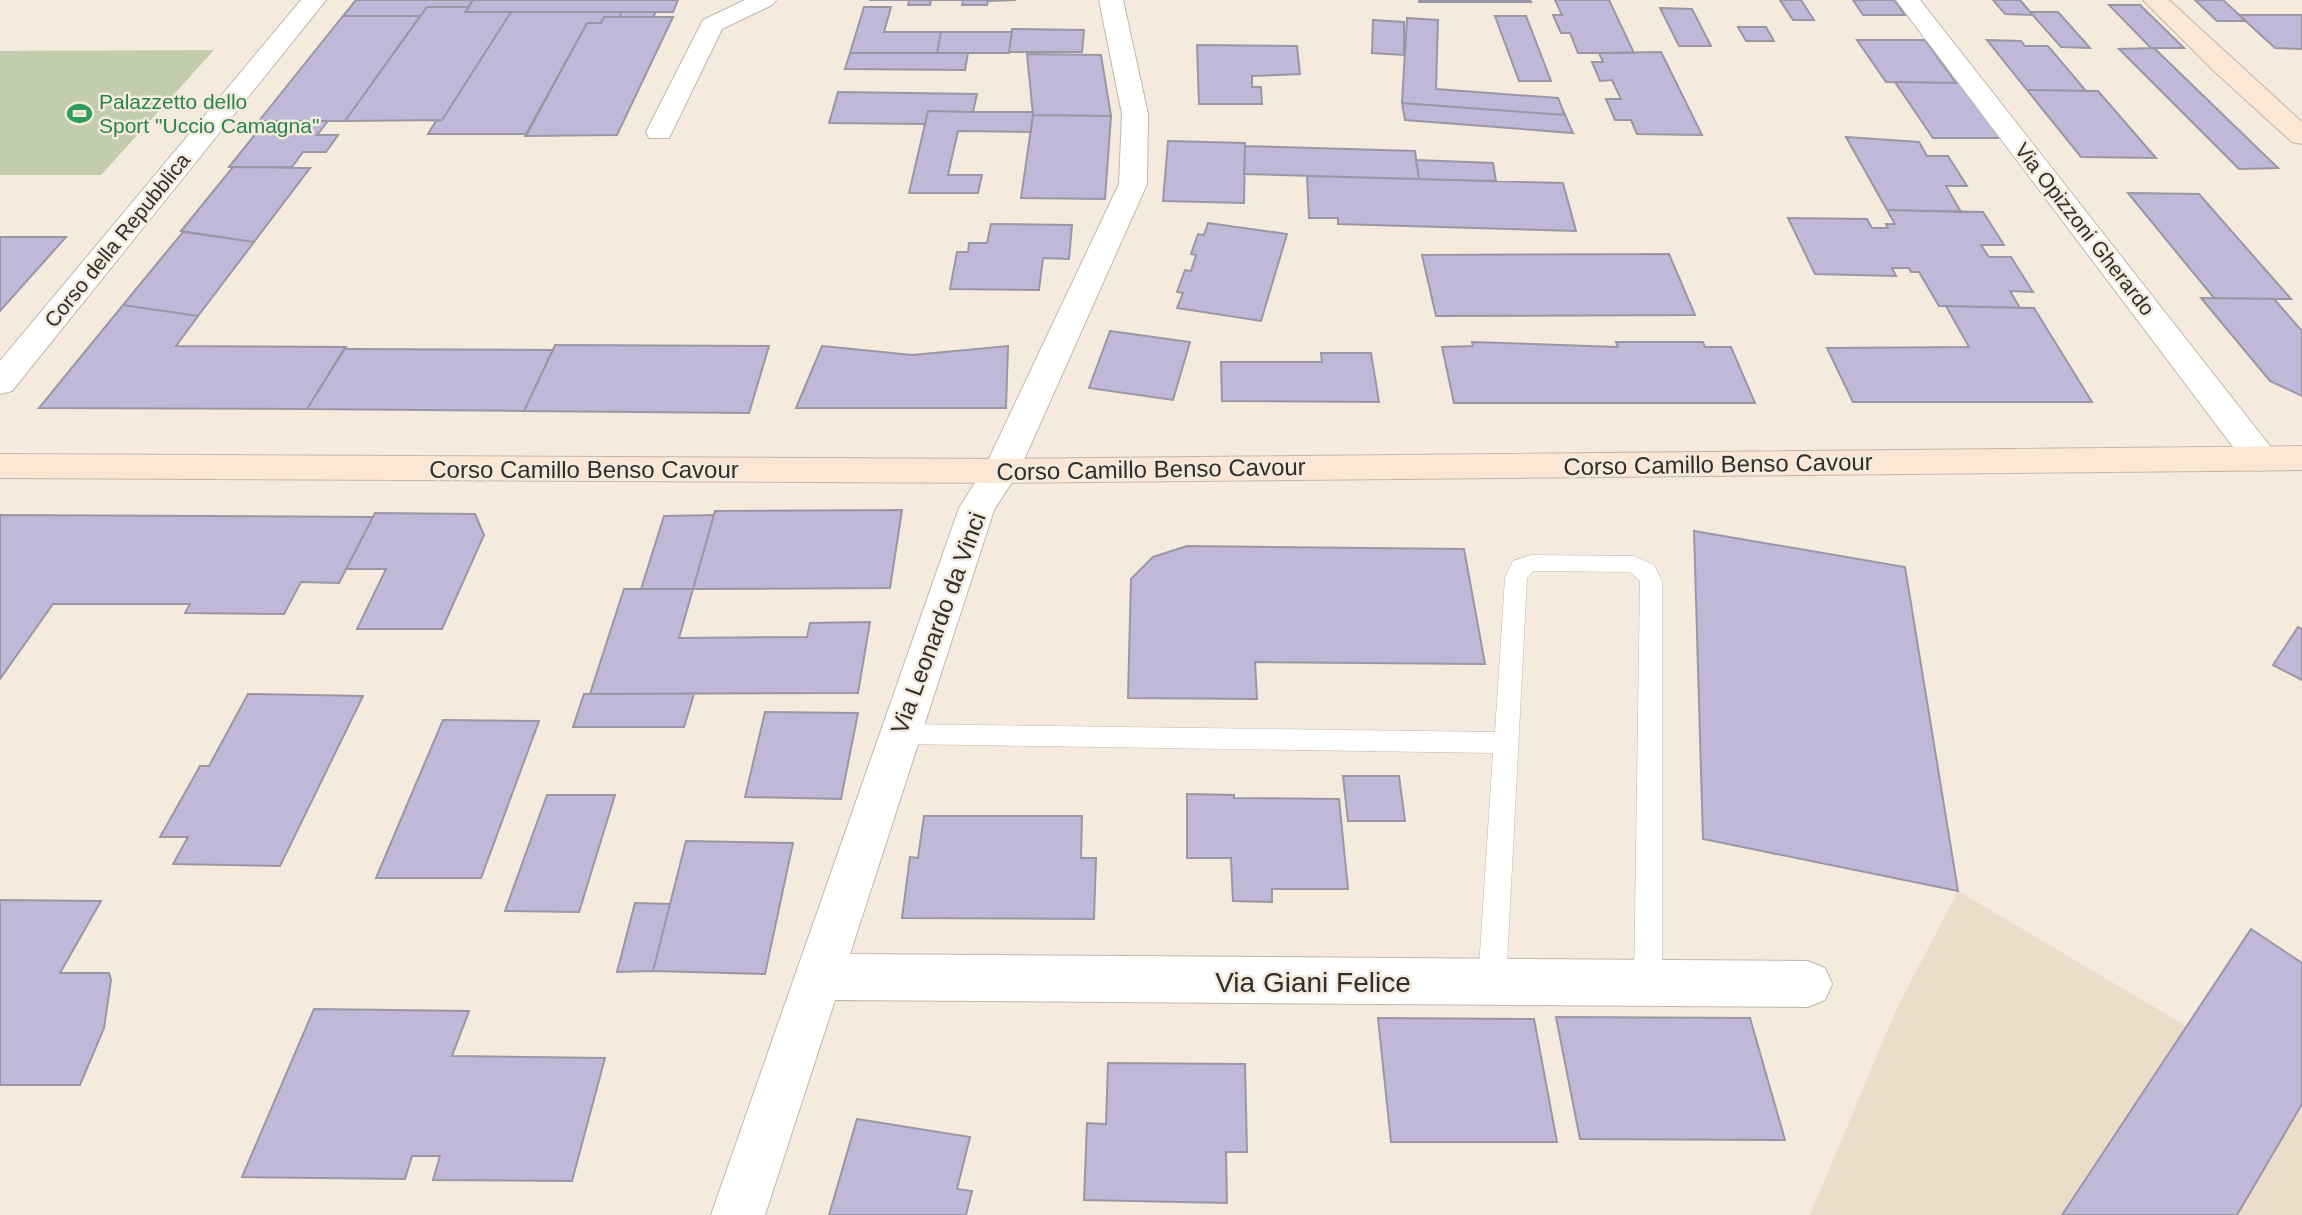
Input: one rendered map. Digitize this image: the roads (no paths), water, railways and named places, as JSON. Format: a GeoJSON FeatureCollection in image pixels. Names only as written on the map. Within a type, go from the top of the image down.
{"type":"FeatureCollection","features":[{"type":"Feature","properties":{"kind":"street","name":"Corso della Repubblica"},"geometry":{"type":"LineString","coordinates":[[0,383],[314,0]]}},
{"type":"Feature","properties":{"kind":"street"},"geometry":{"type":"LineString","coordinates":[[659,132],[712,25],[764,0]]}},
{"type":"Feature","properties":{"kind":"street","name":"Via Leonardo da Vinci"},"geometry":{"type":"LineString","coordinates":[[738,1215],[977,508],[1001,471],[1133,184],[1135,114],[1111,0]]}},
{"type":"Feature","properties":{"kind":"street","name":"Via Opizzoni Gherardo"},"geometry":{"type":"LineString","coordinates":[[1908,0],[2261,459]]}},
{"type":"Feature","properties":{"kind":"street"},"geometry":{"type":"LineString","coordinates":[[2155,0],[2302,135]]}},
{"type":"Feature","properties":{"kind":"street","name":"Corso Camillo Benso Cavour"},"geometry":{"type":"LineString","coordinates":[[0,466],[1001,471],[2302,458]]}},
{"type":"Feature","properties":{"kind":"street","name":"Via Giani Felice"},"geometry":{"type":"LineString","coordinates":[[818,977],[1808,984]]}},
{"type":"Feature","properties":{"kind":"lane"},"geometry":{"type":"LineString","coordinates":[[1492,983],[1516,578],[1521,567],[1531,563],[1634,564],[1646,571],[1651,581],[1648,984]]}},
{"type":"Feature","properties":{"kind":"lane"},"geometry":{"type":"LineString","coordinates":[[899,734],[1506,743]]}},
{"type":"Feature","properties":{"kind":"place","name":"Palazzetto dello Sport \"Uccio Camagna\""},"geometry":{"type":"Point","coordinates":[79,113]}}]}
